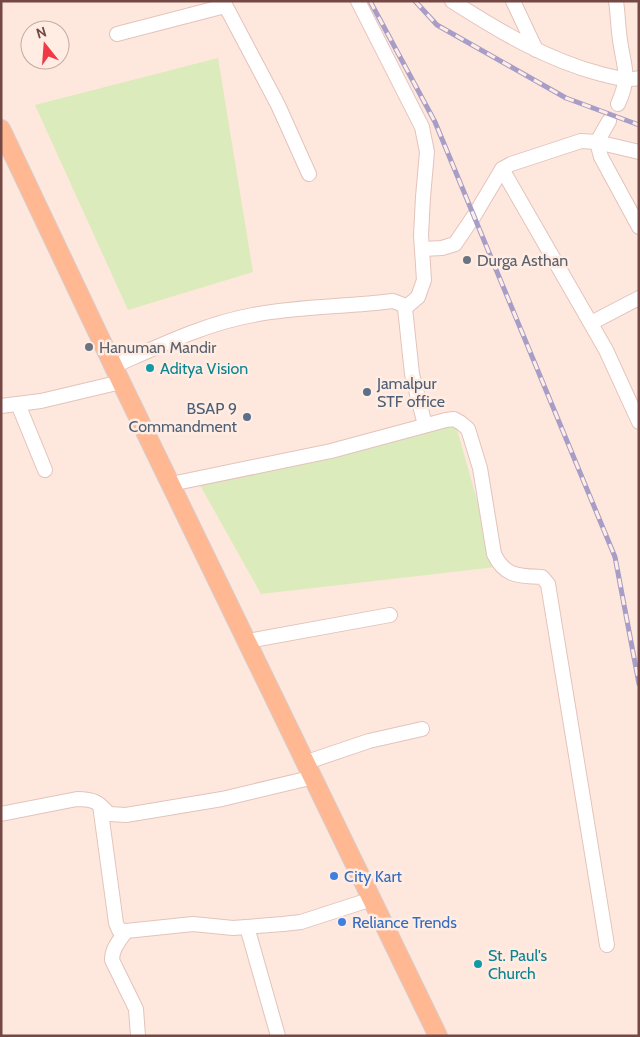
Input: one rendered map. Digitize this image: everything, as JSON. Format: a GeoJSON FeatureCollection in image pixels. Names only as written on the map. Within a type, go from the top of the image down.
{"type":"FeatureCollection","features":[{"type":"Feature","properties":{"kind":"main road"},"geometry":{"type":"LineString","coordinates":[[1,129],[118,374],[184,481],[248,641],[438,1036]]}},
{"type":"Feature","properties":{"kind":"street"},"geometry":{"type":"LineString","coordinates":[[358,1],[422,127],[427,152],[421,235],[424,280],[418,297],[405,308]]}},
{"type":"Feature","properties":{"kind":"street"},"geometry":{"type":"LineString","coordinates":[[452,1],[536,50],[582,69],[633,79]]}},
{"type":"Feature","properties":{"kind":"street"},"geometry":{"type":"LineString","coordinates":[[513,1],[536,50]]}},
{"type":"Feature","properties":{"kind":"street"},"geometry":{"type":"LineString","coordinates":[[616,1],[619,38],[624,60],[633,79]]}},
{"type":"Feature","properties":{"kind":"street"},"geometry":{"type":"LineString","coordinates":[[117,34],[224,4],[278,105],[309,174]]}},
{"type":"Feature","properties":{"kind":"street"},"geometry":{"type":"LineString","coordinates":[[618,104],[625,89],[633,79]]}},
{"type":"Feature","properties":{"kind":"street"},"geometry":{"type":"LineString","coordinates":[[610,121],[597,142],[600,157],[639,227]]}},
{"type":"Feature","properties":{"kind":"street"},"geometry":{"type":"LineString","coordinates":[[423,249],[442,248],[455,244],[502,169],[511,164],[581,141],[597,142],[639,152]]}},
{"type":"Feature","properties":{"kind":"street"},"geometry":{"type":"LineString","coordinates":[[502,169],[606,350],[639,422]]}},
{"type":"Feature","properties":{"kind":"street"},"geometry":{"type":"LineString","coordinates":[[591,323],[639,298]]}},
{"type":"Feature","properties":{"kind":"street"},"geometry":{"type":"LineString","coordinates":[[1,406],[41,401],[118,374],[197,330],[253,315],[307,308],[393,301],[405,308],[408,318],[412,374],[425,425]]}},
{"type":"Feature","properties":{"kind":"street"},"geometry":{"type":"LineString","coordinates":[[18,404],[45,470]]}},
{"type":"Feature","properties":{"kind":"street"},"geometry":{"type":"LineString","coordinates":[[184,481],[331,451],[446,420],[461,422],[468,429],[480,468],[494,554],[499,565],[508,572],[521,576],[542,578],[548,584],[607,945]]}},
{"type":"Feature","properties":{"kind":"street"},"geometry":{"type":"LineString","coordinates":[[248,641],[390,615]]}},
{"type":"Feature","properties":{"kind":"street"},"geometry":{"type":"LineString","coordinates":[[1,814],[77,799],[93,800],[109,814],[126,815],[222,799],[310,770],[369,741],[422,730]]}},
{"type":"Feature","properties":{"kind":"street"},"geometry":{"type":"LineString","coordinates":[[100,805],[116,923],[119,930],[126,931],[193,924],[233,928],[302,922],[372,899]]}},
{"type":"Feature","properties":{"kind":"street"},"geometry":{"type":"LineString","coordinates":[[247,927],[278,1036]]}},
{"type":"Feature","properties":{"kind":"street"},"geometry":{"type":"LineString","coordinates":[[126,931],[115,947],[112,960],[136,1009],[138,1036]]}},
{"type":"Feature","properties":{"kind":"green space"},"geometry":{"type":"Polygon","coordinates":[[[218,58],[253,272],[128,310],[35,105],[218,58]]]}},
{"type":"Feature","properties":{"kind":"green space"},"geometry":{"type":"Polygon","coordinates":[[[454,419],[496,567],[261,594],[196,478],[454,419]]]}},
{"type":"Feature","properties":{"kind":"railway"},"geometry":{"type":"LineString","coordinates":[[370,1],[435,122],[615,557],[639,684]]}},
{"type":"Feature","properties":{"kind":"railway"},"geometry":{"type":"LineString","coordinates":[[415,1],[437,25],[566,98],[639,125]]}},
{"type":"Feature","properties":{"kind":"place","name":"Durga Asthan"},"geometry":{"type":"Point","coordinates":[467,260]}},
{"type":"Feature","properties":{"kind":"place","name":"Hanuman Mandir"},"geometry":{"type":"Point","coordinates":[89,347]}},
{"type":"Feature","properties":{"kind":"place","name":"Aditya Vision"},"geometry":{"type":"Point","coordinates":[150,368]}},
{"type":"Feature","properties":{"kind":"place","name":"Jamalpur STF office"},"geometry":{"type":"Point","coordinates":[367,392]}},
{"type":"Feature","properties":{"kind":"place","name":"BSAP 9 Commandment"},"geometry":{"type":"Point","coordinates":[247,417]}},
{"type":"Feature","properties":{"kind":"place","name":"City Kart"},"geometry":{"type":"Point","coordinates":[334,876]}},
{"type":"Feature","properties":{"kind":"place","name":"Reliance Trends"},"geometry":{"type":"Point","coordinates":[342,922]}},
{"type":"Feature","properties":{"kind":"place","name":"St. Paul's Church"},"geometry":{"type":"Point","coordinates":[478,964]}}]}
